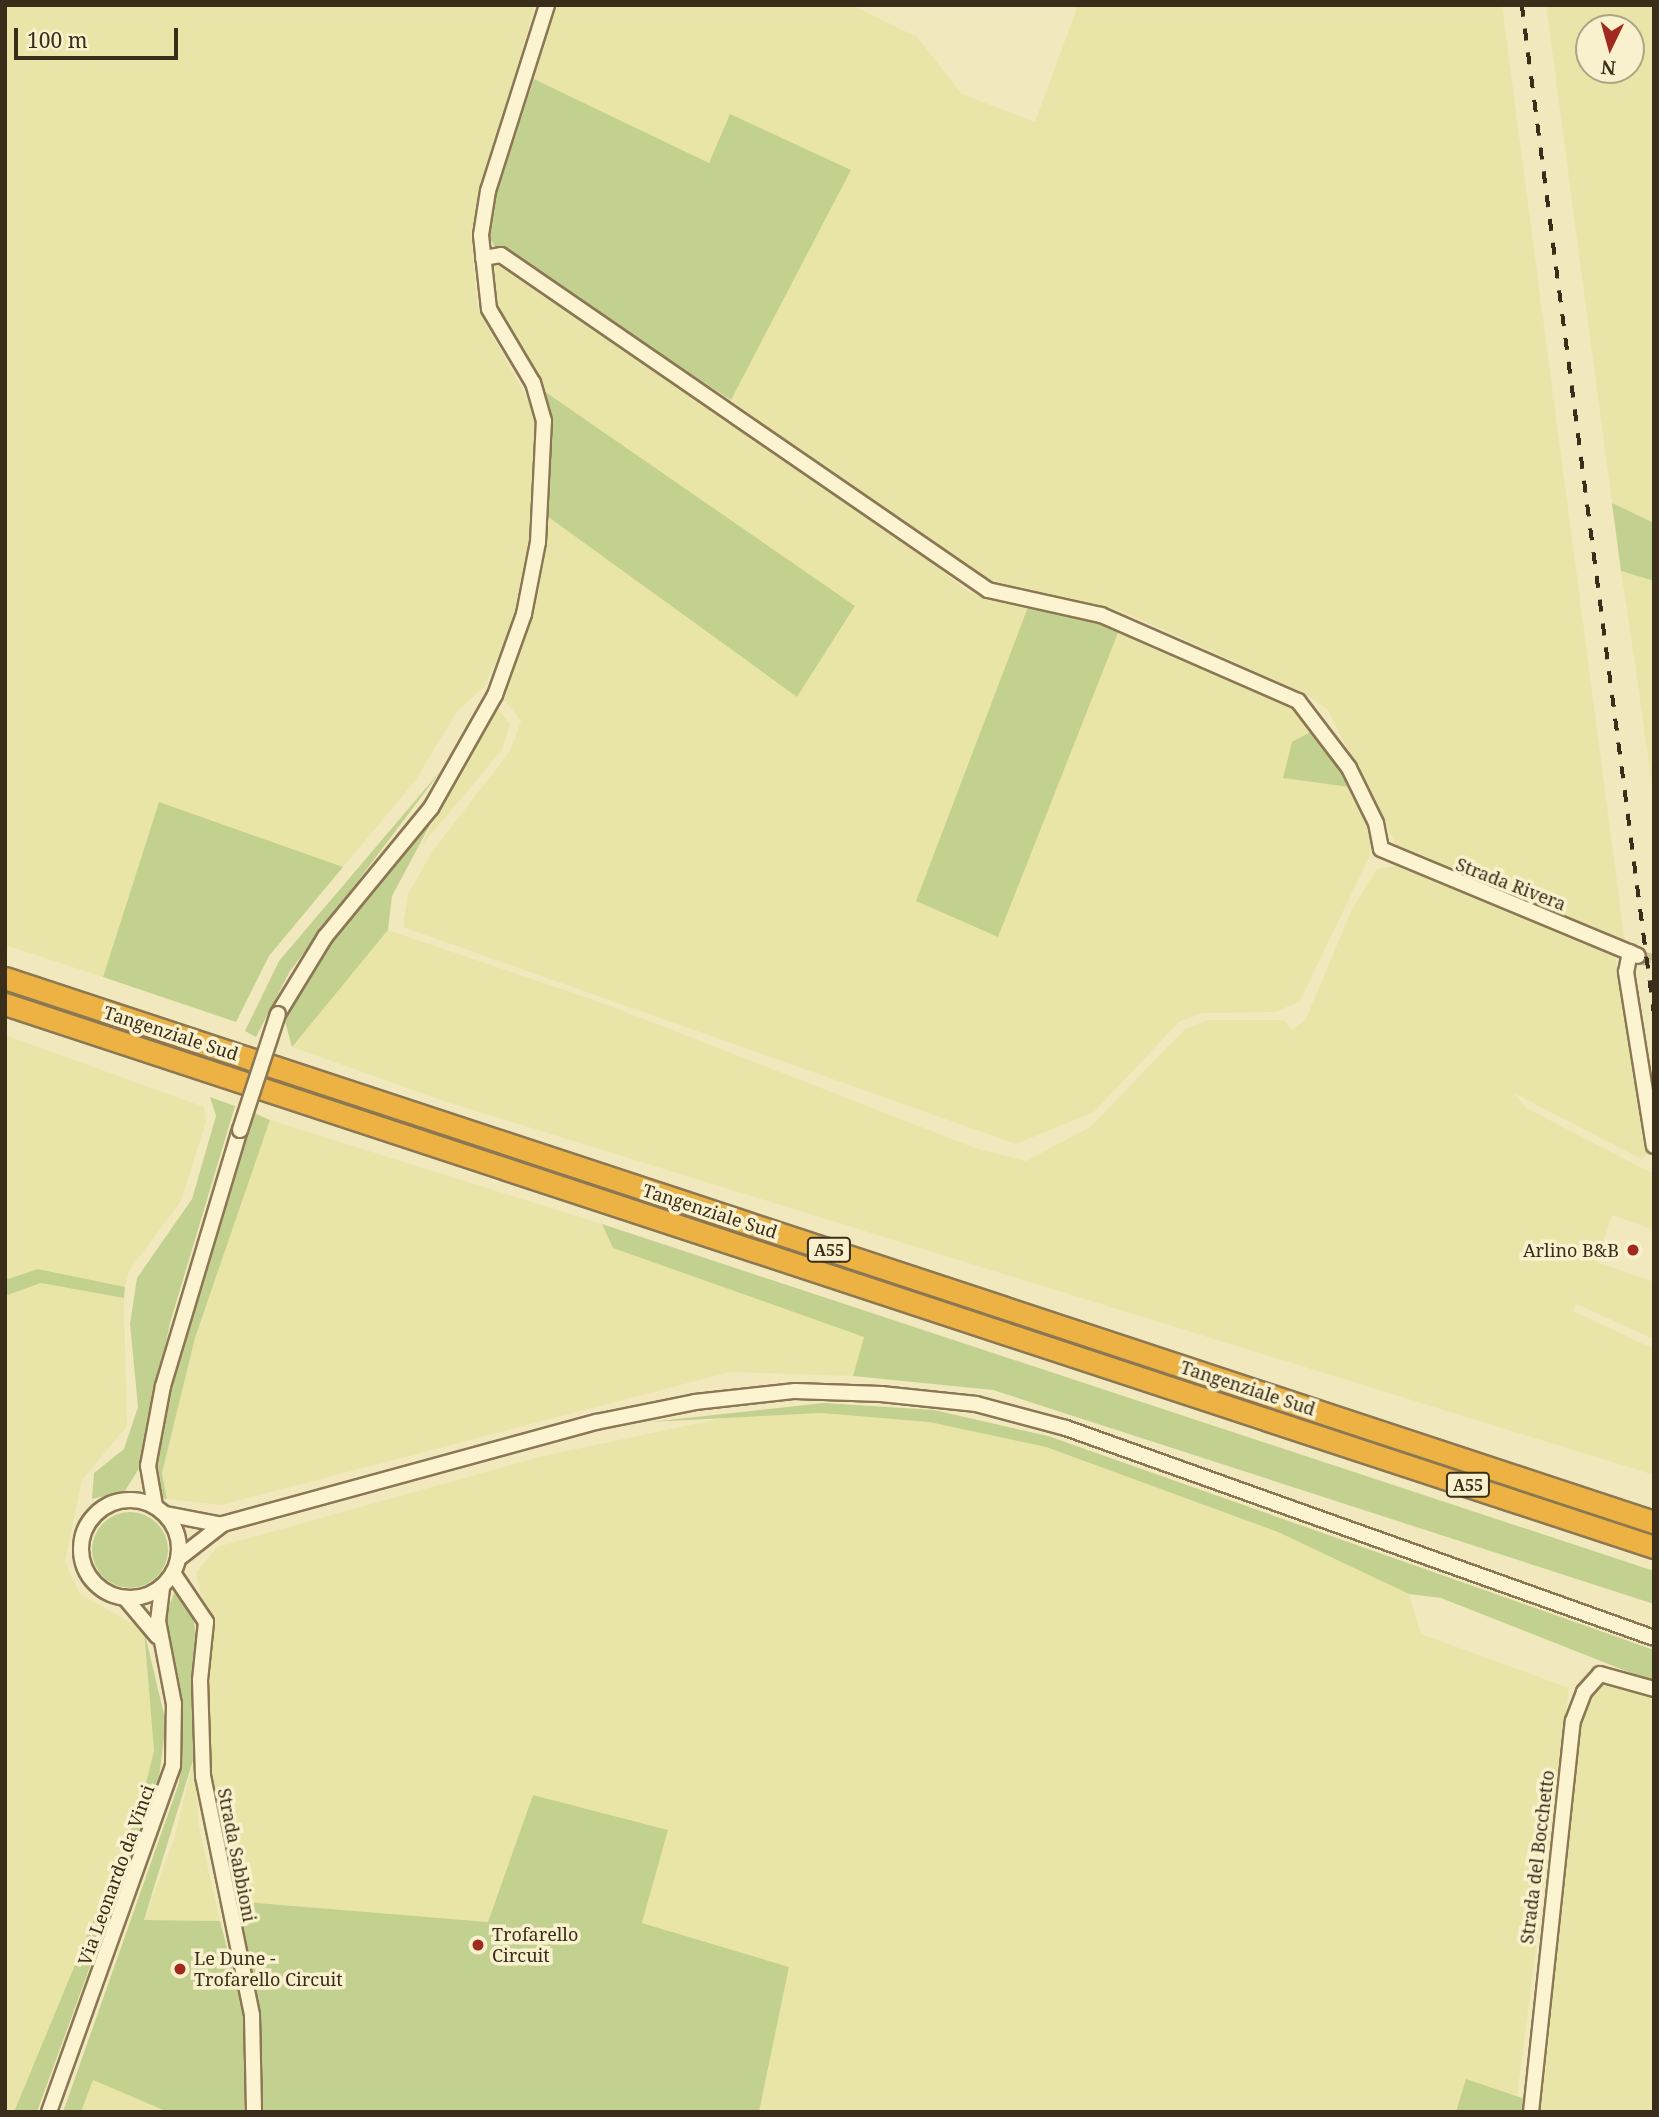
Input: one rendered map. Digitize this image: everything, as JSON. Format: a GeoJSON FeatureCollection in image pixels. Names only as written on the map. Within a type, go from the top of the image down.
{"type":"FeatureCollection","features":[{"type":"Feature","properties":{"kind":"highway","name":"Tangenziale Sud"},"geometry":{"type":"LineString","coordinates":[[5,978],[1654,1522]]}},
{"type":"Feature","properties":{"kind":"highway","name":"Tangenziale Sud"},"geometry":{"type":"LineString","coordinates":[[5,1004],[1654,1547]]}},
{"type":"Feature","properties":{"kind":"street"},"geometry":{"type":"LineString","coordinates":[[148,1466],[160,1510],[179,1542],[178,1559],[173,1573],[162,1587],[125,1598],[95,1584],[81,1542],[95,1513],[125,1499],[148,1466],[177,1331],[278,1014],[325,937],[431,808],[495,695],[524,614],[538,542],[544,421],[533,383],[489,309],[483,258],[482,214],[547,5]]}},
{"type":"Feature","properties":{"kind":"street","name":"Strada Rivera"},"geometry":{"type":"LineString","coordinates":[[483,258],[501,255],[988,590],[1101,615],[1298,701],[1349,768],[1376,823],[1381,849],[1634,954],[1626,972],[1654,1146]]}},
{"type":"Feature","properties":{"kind":"street"},"geometry":{"type":"LineString","coordinates":[[178,1559],[223,1524],[596,1422],[695,1402],[795,1391],[881,1394],[976,1404],[1066,1428],[1654,1637]]}},
{"type":"Feature","properties":{"kind":"street"},"geometry":{"type":"LineString","coordinates":[[125,1499],[223,1524]]}},
{"type":"Feature","properties":{"kind":"street","name":"Strada Sabbioni"},"geometry":{"type":"LineString","coordinates":[[173,1573],[206,1622],[200,1680],[203,1776],[252,2015],[254,2112]]}},
{"type":"Feature","properties":{"kind":"street","name":"Via Leonardo da Vinci"},"geometry":{"type":"LineString","coordinates":[[48,2112],[173,1765],[174,1703],[162,1643],[162,1587]]}},
{"type":"Feature","properties":{"kind":"street","name":"Via Leonardo da Vinci"},"geometry":{"type":"LineString","coordinates":[[125,1598],[162,1643]]}},
{"type":"Feature","properties":{"kind":"street","name":"Strada del Bocchetto"},"geometry":{"type":"LineString","coordinates":[[1531,2112],[1573,1721],[1584,1692],[1600,1674],[1654,1689]]}},
{"type":"Feature","properties":{"kind":"shaded area"},"geometry":{"type":"Polygon","coordinates":[[[5,5],[535,5],[471,231],[478,309],[534,411],[537,479],[524,581],[504,644],[485,686],[458,710],[415,781],[343,867],[159,802],[103,977],[5,945],[5,5]]]}},
{"type":"Feature","properties":{"kind":"shaded area"},"geometry":{"type":"Polygon","coordinates":[[[555,5],[852,5],[917,37],[962,94],[1035,122],[1078,5],[1502,5],[1625,943],[1400,853],[1328,710],[1304,693],[1119,610],[976,578],[731,400],[851,170],[709,163],[534,79],[555,5]]]}},
{"type":"Feature","properties":{"kind":"shaded area"},"geometry":{"type":"Polygon","coordinates":[[[1546,5],[1654,5],[1654,523],[1612,503],[1546,5]]]}},
{"type":"Feature","properties":{"kind":"shaded area"},"geometry":{"type":"Polygon","coordinates":[[[487,258],[902,539],[970,593],[1028,607],[916,901],[998,936],[1118,633],[1289,707],[1317,728],[1283,778],[1349,787],[1374,833],[1372,851],[1300,1001],[1276,1012],[1202,1013],[1179,1022],[1094,1112],[1016,1144],[403,927],[408,894],[434,849],[510,751],[521,721],[499,693],[536,601],[547,516],[797,697],[855,607],[544,391],[496,311],[487,258]]]}},
{"type":"Feature","properties":{"kind":"shaded area"},"geometry":{"type":"Polygon","coordinates":[[[1621,571],[1654,581],[1654,799],[1635,664],[1621,571]]]}},
{"type":"Feature","properties":{"kind":"shaded area"},"geometry":{"type":"Polygon","coordinates":[[[494,704],[510,724],[502,750],[421,846],[494,704]]]}},
{"type":"Feature","properties":{"kind":"shaded area"},"geometry":{"type":"Polygon","coordinates":[[[1396,866],[1615,955],[1649,1152],[1641,1159],[1514,1093],[1526,1108],[1652,1173],[1654,1230],[1612,1215],[1597,1262],[1654,1282],[1654,1339],[1576,1304],[1573,1311],[1654,1349],[1654,1475],[447,1102],[292,1047],[388,930],[608,1005],[975,1148],[1026,1161],[1090,1127],[1185,1029],[1209,1020],[1283,1020],[1292,1030],[1306,1019],[1352,909],[1377,869],[1396,866]]]}},
{"type":"Feature","properties":{"kind":"shaded area"},"geometry":{"type":"Polygon","coordinates":[[[5,1035],[204,1107],[206,1122],[181,1201],[129,1271],[125,1287],[38,1269],[5,1280],[5,1035]]]}},
{"type":"Feature","properties":{"kind":"shaded area"},"geometry":{"type":"Polygon","coordinates":[[[270,1120],[602,1224],[614,1248],[864,1337],[853,1376],[730,1372],[221,1505],[167,1499],[162,1473],[195,1338],[270,1120]]]}},
{"type":"Feature","properties":{"kind":"shaded area"},"geometry":{"type":"Polygon","coordinates":[[[41,1283],[124,1298],[127,1426],[82,1480],[65,1562],[80,1594],[144,1630],[154,1752],[140,1808],[14,2112],[5,2112],[5,1296],[41,1283]]]}},
{"type":"Feature","properties":{"kind":"shaded area"},"geometry":{"type":"Polygon","coordinates":[[[821,1413],[929,1422],[1046,1447],[1278,1532],[1409,1594],[1421,1634],[1569,1688],[1517,2097],[1467,2080],[1456,2112],[759,2112],[789,1968],[642,1923],[668,1830],[533,1795],[488,1922],[234,1901],[210,1779],[204,1702],[212,1637],[196,1573],[217,1547],[543,1456],[728,1417],[821,1413]]]}},
{"type":"Feature","properties":{"kind":"shaded area"},"geometry":{"type":"Polygon","coordinates":[[[1608,1679],[1654,1693],[1654,2112],[1534,2112],[1572,1754],[1587,1692],[1608,1679]]]}},
{"type":"Feature","properties":{"kind":"shaded area"},"geometry":{"type":"Polygon","coordinates":[[[194,1757],[199,1828],[220,1921],[144,1920],[175,1836],[194,1757]]]}},
{"type":"Feature","properties":{"kind":"shaded area"},"geometry":{"type":"Polygon","coordinates":[[[93,2080],[168,2112],[81,2112],[93,2080]]]}},
{"type":"Feature","properties":{"kind":"green space"},"geometry":{"type":"Polygon","coordinates":[[[534,79],[709,163],[730,114],[851,170],[731,400],[495,248],[485,228],[534,79]]]}},
{"type":"Feature","properties":{"kind":"green space"},"geometry":{"type":"Polygon","coordinates":[[[544,391],[855,606],[797,697],[547,516],[551,444],[544,391]]]}},
{"type":"Feature","properties":{"kind":"green space"},"geometry":{"type":"Polygon","coordinates":[[[1612,503],[1654,523],[1654,581],[1621,571],[1612,503]]]}},
{"type":"Feature","properties":{"kind":"green space"},"geometry":{"type":"Polygon","coordinates":[[[1028,607],[1075,613],[1118,633],[998,937],[916,901],[1028,607]]]}},
{"type":"Feature","properties":{"kind":"green space"},"geometry":{"type":"Polygon","coordinates":[[[1318,728],[1341,764],[1349,787],[1283,778],[1292,742],[1318,728]]]}},
{"type":"Feature","properties":{"kind":"green space"},"geometry":{"type":"Polygon","coordinates":[[[443,768],[290,971],[256,1037],[245,1031],[279,961],[443,768]]]}},
{"type":"Feature","properties":{"kind":"green space"},"geometry":{"type":"Polygon","coordinates":[[[447,793],[392,896],[388,930],[292,1047],[284,1018],[306,973],[447,793]]]}},
{"type":"Feature","properties":{"kind":"green space"},"geometry":{"type":"Polygon","coordinates":[[[159,802],[343,867],[269,956],[236,1022],[103,977],[159,802]]]}},
{"type":"Feature","properties":{"kind":"green space"},"geometry":{"type":"Polygon","coordinates":[[[210,1097],[235,1106],[170,1323],[141,1465],[125,1491],[92,1499],[94,1473],[124,1449],[138,1407],[130,1324],[137,1278],[192,1199],[216,1116],[210,1097]]]}},
{"type":"Feature","properties":{"kind":"green space"},"geometry":{"type":"Polygon","coordinates":[[[252,1112],[270,1120],[195,1338],[162,1473],[167,1499],[158,1498],[151,1474],[175,1352],[252,1112]]]}},
{"type":"Feature","properties":{"kind":"green space"},"geometry":{"type":"Polygon","coordinates":[[[602,1224],[1654,1571],[1654,1604],[993,1390],[853,1376],[864,1337],[613,1248],[602,1224]]]}},
{"type":"Feature","properties":{"kind":"green space"},"geometry":{"type":"Polygon","coordinates":[[[38,1269],[125,1287],[124,1298],[41,1283],[5,1296],[5,1280],[38,1269]]]}},
{"type":"Feature","properties":{"kind":"green space"},"geometry":{"type":"Polygon","coordinates":[[[824,1403],[934,1410],[1048,1436],[1654,1650],[1654,1682],[1441,1598],[1409,1594],[1278,1532],[1046,1447],[929,1422],[821,1413],[650,1422],[824,1403]]]}},
{"type":"Feature","properties":{"kind":"green space"},"geometry":{"type":"Polygon","coordinates":[[[130,1512],[144,1515],[157,1523],[165,1536],[168,1550],[165,1564],[157,1577],[144,1585],[130,1588],[116,1585],[103,1577],[95,1564],[92,1550],[95,1536],[103,1523],[116,1515],[130,1512]]]}},
{"type":"Feature","properties":{"kind":"green space","name":"Le Dune - Trofarello Circuit"},"geometry":{"type":"Polygon","coordinates":[[[176,1589],[190,1604],[198,1642],[191,1687],[194,1757],[144,1920],[220,1921],[245,2017],[246,2112],[168,2112],[93,2080],[81,2112],[63,2112],[179,1783],[183,1717],[164,1618],[176,1589]]]}},
{"type":"Feature","properties":{"kind":"green space"},"geometry":{"type":"Polygon","coordinates":[[[144,1630],[166,1723],[159,1777],[37,2112],[14,2112],[140,1808],[154,1751],[144,1630]]]}},
{"type":"Feature","properties":{"kind":"green space","name":"Trofarello Circuit"},"geometry":{"type":"Polygon","coordinates":[[[533,1795],[668,1830],[642,1923],[789,1967],[759,2112],[260,2112],[234,1901],[488,1922],[533,1795]]]}},
{"type":"Feature","properties":{"kind":"green space"},"geometry":{"type":"Polygon","coordinates":[[[1466,2079],[1525,2099],[1525,2112],[1456,2112],[1466,2079]]]}},
{"type":"Feature","properties":{"kind":"tunnel"},"geometry":{"type":"LineString","coordinates":[[1638,956],[1654,962]]}},
{"type":"Feature","properties":{"kind":"railway"},"geometry":{"type":"LineString","coordinates":[[1522,5],[1654,1013]]}},
{"type":"Feature","properties":{"kind":"place","name":"Arlino B&B"},"geometry":{"type":"Point","coordinates":[1633,1250]}},
{"type":"Feature","properties":{"kind":"place","name":"Trofarello Circuit"},"geometry":{"type":"Point","coordinates":[478,1945]}},
{"type":"Feature","properties":{"kind":"place","name":"Le Dune - Trofarello Circuit"},"geometry":{"type":"Point","coordinates":[180,1969]}}]}
